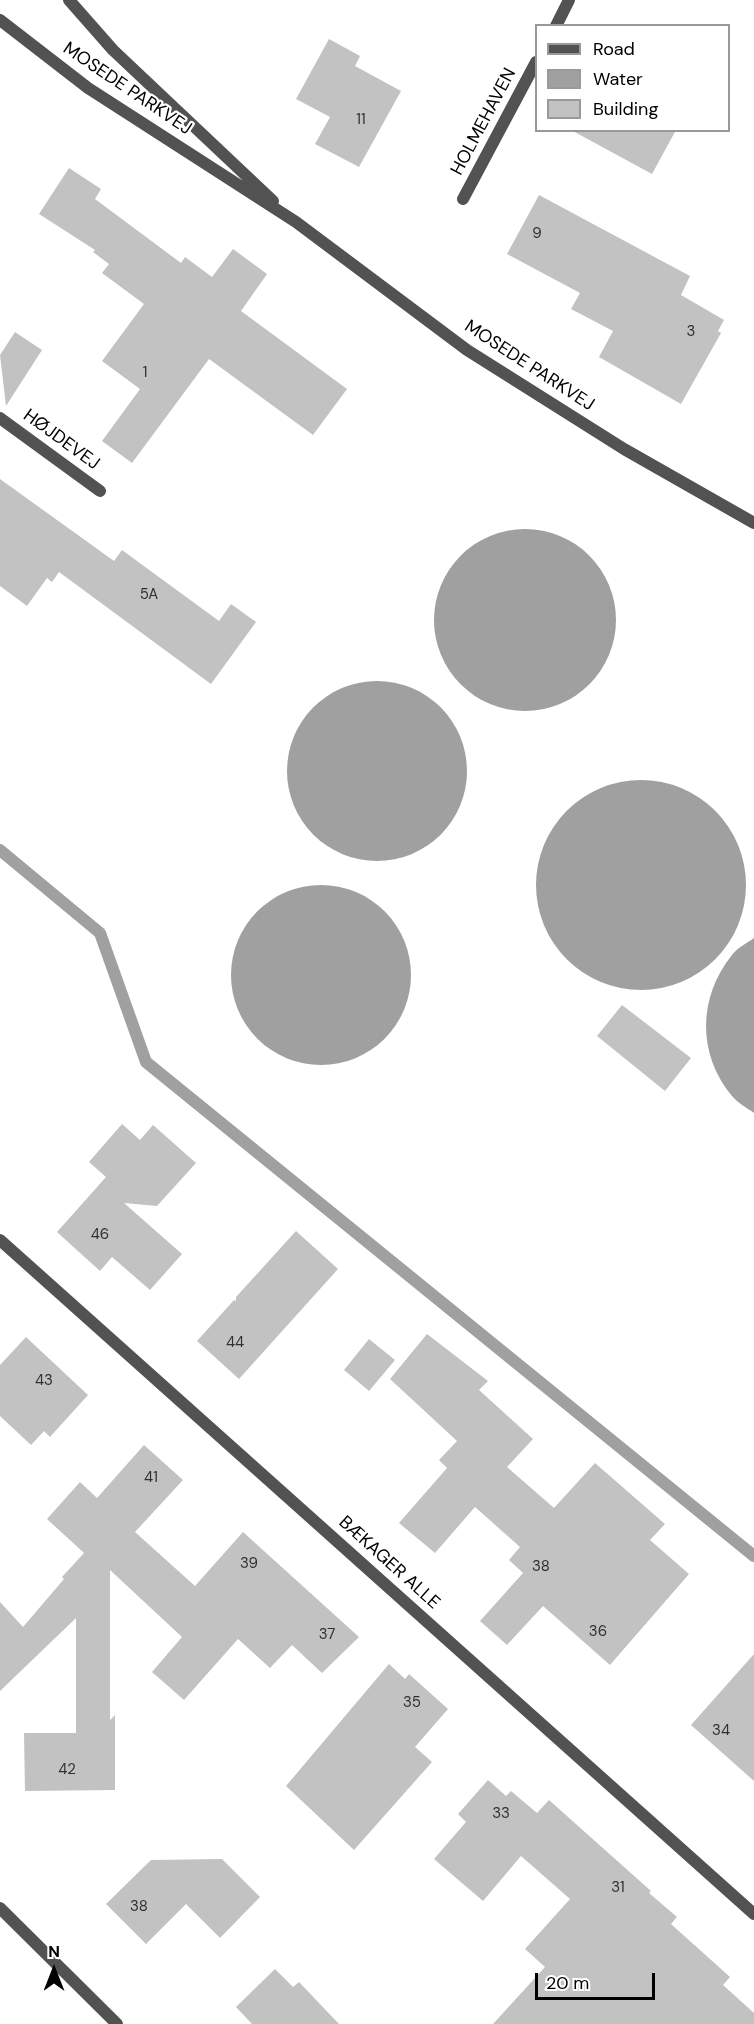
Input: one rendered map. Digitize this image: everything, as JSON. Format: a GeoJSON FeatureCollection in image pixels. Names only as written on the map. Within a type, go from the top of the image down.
{"type":"FeatureCollection","features":[{"type":"Feature","properties":{"kind":"street","name":"MOSEDE PARKVEJ"},"geometry":{"type":"LineString","coordinates":[[69,0],[113,50],[296,222]]}},
{"type":"Feature","properties":{"kind":"street"},"geometry":{"type":"LineString","coordinates":[[557,24],[569,0]]}},
{"type":"Feature","properties":{"kind":"street","name":"MOSEDE PARKVEJ"},"geometry":{"type":"LineString","coordinates":[[0,20],[88,88],[296,222],[467,350],[624,448],[754,523]]}},
{"type":"Feature","properties":{"kind":"street","name":"HOLMEHAVEN"},"geometry":{"type":"LineString","coordinates":[[463,199],[535,66]]}},
{"type":"Feature","properties":{"kind":"street","name":"HØJDEVEJ"},"geometry":{"type":"LineString","coordinates":[[0,418],[100,491]]}},
{"type":"Feature","properties":{"kind":"street","name":"BÆKAGER ALLE"},"geometry":{"type":"LineString","coordinates":[[0,1240],[754,1914]]}},
{"type":"Feature","properties":{"kind":"street"},"geometry":{"type":"LineString","coordinates":[[0,1908],[117,2024]]}},
{"type":"Feature","properties":{"kind":"water"},"geometry":{"type":"Polygon","coordinates":[[[525,529],[543,530],[560,536],[576,544],[590,555],[601,569],[609,585],[615,602],[615,638],[609,655],[601,671],[590,685],[576,696],[560,704],[543,710],[525,711],[507,710],[490,704],[474,696],[460,685],[449,671],[441,655],[435,638],[434,620],[435,602],[441,585],[449,569],[460,555],[474,544],[490,536],[507,530],[525,529]]]}},
{"type":"Feature","properties":{"kind":"water"},"geometry":{"type":"Polygon","coordinates":[[[377,681],[411,688],[427,696],[440,708],[452,721],[460,737],[467,771],[460,805],[452,821],[440,834],[427,846],[411,854],[377,861],[343,854],[327,846],[314,834],[302,821],[294,805],[287,771],[294,737],[302,721],[314,708],[327,696],[343,688],[377,681]]]}},
{"type":"Feature","properties":{"kind":"water"},"geometry":{"type":"Polygon","coordinates":[[[631,780],[651,780],[672,784],[691,792],[722,818],[734,835],[742,854],[746,885],[742,916],[734,935],[708,966],[691,978],[672,986],[651,990],[631,990],[610,986],[591,978],[560,952],[548,935],[540,916],[536,895],[536,875],[540,854],[548,835],[574,804],[591,792],[610,784],[631,780]]]}},
{"type":"Feature","properties":{"kind":"water"},"geometry":{"type":"Polygon","coordinates":[[[321,885],[339,886],[356,891],[385,911],[405,940],[410,957],[410,993],[405,1010],[385,1039],[356,1059],[339,1064],[321,1065],[303,1064],[286,1059],[257,1039],[237,1010],[232,993],[231,975],[232,957],[237,940],[257,911],[286,891],[303,886],[321,885]]]}},
{"type":"Feature","properties":{"kind":"water"},"geometry":{"type":"Polygon","coordinates":[[[754,938],[754,1113],[734,1099],[721,1080],[712,1062],[706,1026],[708,1007],[721,971],[734,952],[754,938]]]}},
{"type":"Feature","properties":{"kind":"building"},"geometry":{"type":"Polygon","coordinates":[[[329,39],[360,56],[355,66],[401,91],[359,167],[315,144],[330,117],[296,99],[329,39]]]}},
{"type":"Feature","properties":{"kind":"building"},"geometry":{"type":"Polygon","coordinates":[[[575,132],[675,132],[652,174],[575,132]]]}},
{"type":"Feature","properties":{"kind":"building"},"geometry":{"type":"Polygon","coordinates":[[[69,168],[101,189],[95,199],[181,263],[185,257],[212,277],[233,249],[267,274],[241,311],[347,389],[313,435],[209,359],[132,463],[102,441],[140,389],[102,361],[144,304],[102,273],[109,264],[93,252],[95,250],[39,214],[69,168]]]}},
{"type":"Feature","properties":{"kind":"building"},"geometry":{"type":"Polygon","coordinates":[[[539,195],[690,276],[681,295],[724,320],[718,331],[721,333],[681,404],[599,357],[613,331],[571,309],[580,293],[507,254],[539,195]]]}},
{"type":"Feature","properties":{"kind":"building"},"geometry":{"type":"Polygon","coordinates":[[[15,332],[42,350],[6,406],[0,355],[15,332]]]}},
{"type":"Feature","properties":{"kind":"building"},"geometry":{"type":"Polygon","coordinates":[[[0,479],[114,561],[122,550],[219,621],[231,604],[256,622],[211,684],[59,572],[52,582],[47,578],[27,606],[0,586],[0,479]]]}},
{"type":"Feature","properties":{"kind":"building"},"geometry":{"type":"Polygon","coordinates":[[[622,1005],[691,1058],[665,1091],[597,1036],[622,1005]]]}},
{"type":"Feature","properties":{"kind":"building"},"geometry":{"type":"Polygon","coordinates":[[[122,1124],[140,1140],[153,1125],[196,1163],[157,1206],[124,1203],[182,1254],[150,1290],[112,1257],[100,1271],[57,1232],[106,1177],[89,1162],[122,1124]]]}},
{"type":"Feature","properties":{"kind":"building"},"geometry":{"type":"Polygon","coordinates":[[[296,1231],[338,1269],[239,1379],[197,1341],[234,1300],[236,1301],[236,1297],[296,1231]]]}},
{"type":"Feature","properties":{"kind":"building"},"geometry":{"type":"Polygon","coordinates":[[[427,1334],[488,1381],[479,1390],[533,1439],[507,1467],[554,1508],[595,1463],[665,1524],[650,1540],[689,1574],[610,1665],[543,1606],[507,1645],[480,1621],[523,1573],[509,1560],[520,1547],[475,1507],[435,1553],[399,1523],[447,1468],[439,1460],[457,1441],[390,1379],[427,1334]]]}},
{"type":"Feature","properties":{"kind":"building"},"geometry":{"type":"Polygon","coordinates":[[[26,1337],[88,1395],[50,1437],[44,1431],[31,1445],[0,1416],[0,1365],[26,1337]]]}},
{"type":"Feature","properties":{"kind":"building"},"geometry":{"type":"Polygon","coordinates":[[[369,1339],[395,1360],[369,1391],[344,1370],[369,1339]]]}},
{"type":"Feature","properties":{"kind":"building"},"geometry":{"type":"Polygon","coordinates":[[[144,1445],[183,1480],[135,1532],[195,1586],[243,1532],[359,1637],[322,1673],[292,1645],[270,1668],[238,1639],[184,1700],[152,1672],[182,1637],[110,1570],[110,1720],[115,1715],[115,1790],[25,1791],[24,1733],[76,1733],[76,1618],[0,1691],[0,1602],[23,1627],[84,1553],[47,1519],[80,1482],[97,1498],[144,1445]]]}},
{"type":"Feature","properties":{"kind":"building"},"geometry":{"type":"Polygon","coordinates":[[[754,1654],[754,1781],[691,1725],[754,1654]]]}},
{"type":"Feature","properties":{"kind":"building"},"geometry":{"type":"Polygon","coordinates":[[[389,1664],[405,1679],[409,1674],[448,1709],[415,1747],[432,1762],[354,1850],[286,1786],[389,1664]]]}},
{"type":"Feature","properties":{"kind":"building"},"geometry":{"type":"Polygon","coordinates":[[[488,1780],[506,1796],[511,1791],[537,1813],[549,1800],[651,1891],[649,1893],[677,1917],[671,1924],[730,1977],[723,1985],[754,2013],[754,2024],[493,2024],[545,1967],[525,1949],[570,1899],[521,1856],[483,1901],[434,1859],[466,1822],[458,1814],[488,1780]]]}},
{"type":"Feature","properties":{"kind":"building"},"geometry":{"type":"Polygon","coordinates":[[[222,1859],[260,1897],[220,1938],[186,1904],[146,1944],[106,1904],[151,1860],[222,1859]]]}},
{"type":"Feature","properties":{"kind":"building"},"geometry":{"type":"Polygon","coordinates":[[[275,1969],[293,1987],[299,1982],[339,2024],[252,2024],[236,2007],[275,1969]]]}},
{"type":"Feature","properties":{"kind":"waterway"},"geometry":{"type":"LineString","coordinates":[[0,850],[100,933],[146,1062],[754,1556]]}}]}
